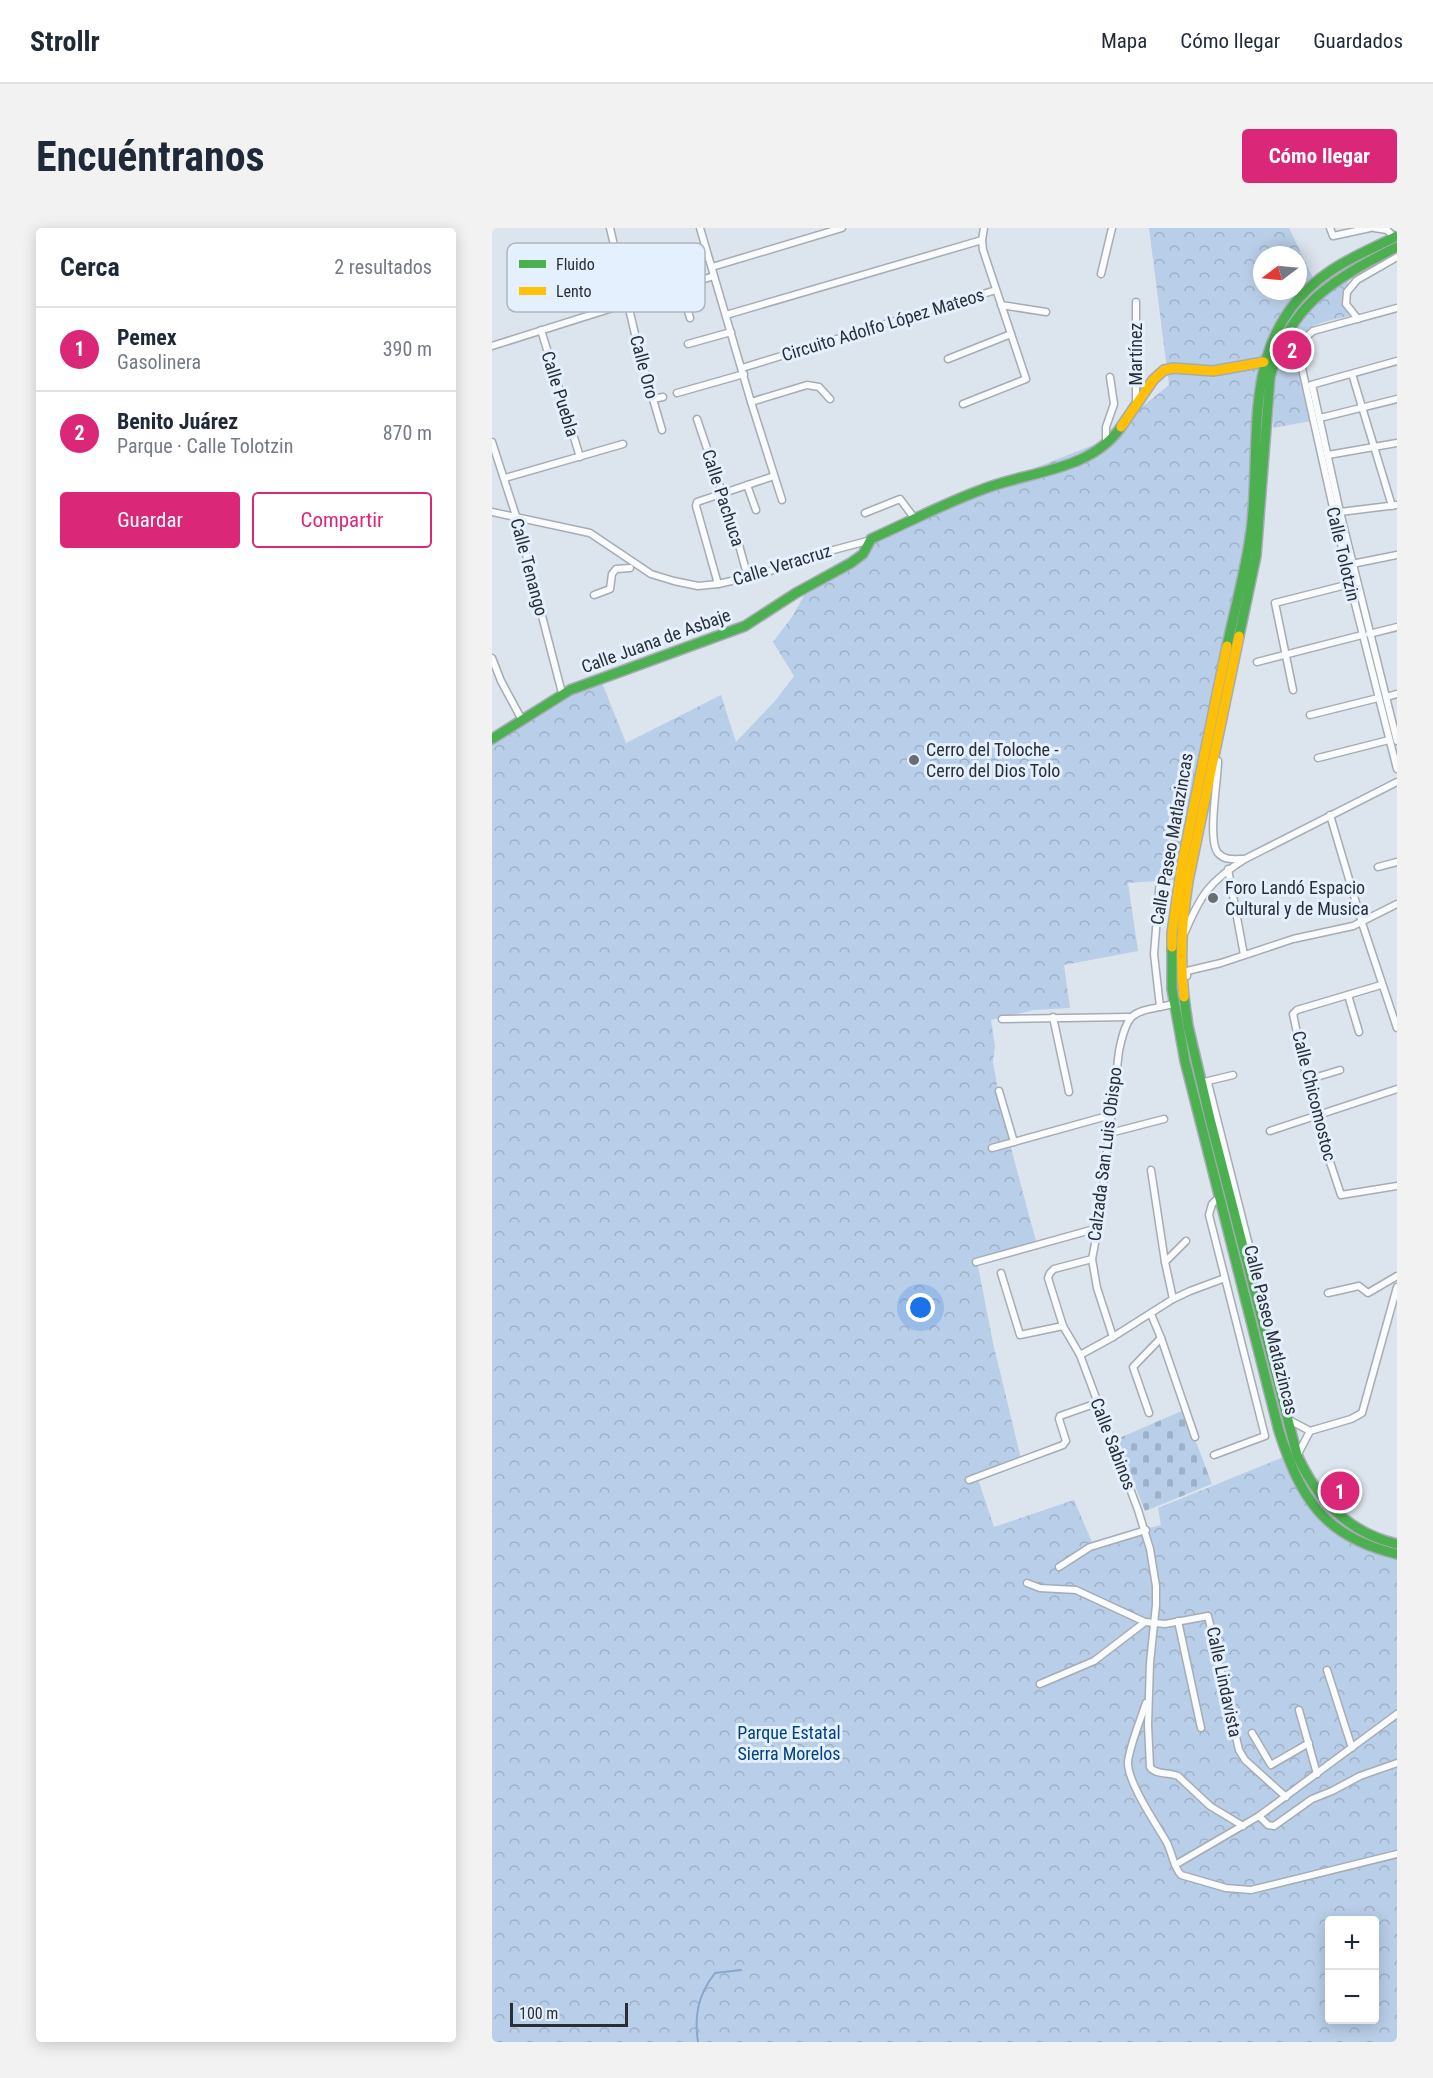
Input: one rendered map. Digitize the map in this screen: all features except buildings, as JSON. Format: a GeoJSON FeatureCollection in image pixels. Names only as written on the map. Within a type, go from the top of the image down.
{"type":"FeatureCollection","features":[{"type":"Feature","properties":{"kind":"main road","name":"Calle Paseo Matlazincas"},"geometry":{"type":"LineString","coordinates":[[1396,241],[1338,266],[1313,285],[1285,317],[1273,338],[1264,362],[1260,385],[1251,531],[1217,739],[1188,881],[1181,971],[1185,1009],[1204,1082],[1205,1120],[1220,1196],[1286,1455],[1305,1495],[1320,1513],[1346,1535],[1374,1548],[1397,1554]]}},
{"type":"Feature","properties":{"kind":"main road","name":"Calle Paseo Matlazincas"},"geometry":{"type":"LineString","coordinates":[[1396,241],[1322,290],[1293,323],[1274,359],[1270,377],[1258,536],[1178,887],[1171,952],[1174,1004],[1185,1061],[1205,1120],[1303,1471],[1336,1514],[1377,1539],[1397,1544]]}},
{"type":"Feature","properties":{"kind":"main road","name":"Calle Juana de Asbaje"},"geometry":{"type":"LineString","coordinates":[[492,739],[562,693],[745,626],[796,593],[851,563],[863,554],[871,539],[982,489],[1087,458],[1106,444],[1136,407],[1153,380],[1168,369],[1213,371],[1264,362]]}},
{"type":"Feature","properties":{"kind":"street","name":"Calle Oro"},"geometry":{"type":"LineString","coordinates":[[610,228],[614,243]]}},
{"type":"Feature","properties":{"kind":"street"},"geometry":{"type":"LineString","coordinates":[[700,228],[705,243]]}},
{"type":"Feature","properties":{"kind":"street"},"geometry":{"type":"LineString","coordinates":[[712,267],[842,228]]}},
{"type":"Feature","properties":{"kind":"street","name":"Circuito Adolfo López Mateos"},"geometry":{"type":"LineString","coordinates":[[677,393],[996,290],[982,240],[984,228]]}},
{"type":"Feature","properties":{"kind":"street"},"geometry":{"type":"LineString","coordinates":[[1101,274],[1112,228]]}},
{"type":"Feature","properties":{"kind":"street"},"geometry":{"type":"LineString","coordinates":[[1330,228],[1331,235],[1334,236],[1372,228],[1386,231],[1396,241]]}},
{"type":"Feature","properties":{"kind":"street"},"geometry":{"type":"LineString","coordinates":[[726,315],[982,240]]}},
{"type":"Feature","properties":{"kind":"street"},"geometry":{"type":"LineString","coordinates":[[705,244],[782,500]]}},
{"type":"Feature","properties":{"kind":"street"},"geometry":{"type":"LineString","coordinates":[[1397,257],[1357,280],[1347,292],[1346,304],[1358,319],[1397,308]]}},
{"type":"Feature","properties":{"kind":"street"},"geometry":{"type":"LineString","coordinates":[[705,279],[714,276]]}},
{"type":"Feature","properties":{"kind":"street"},"geometry":{"type":"LineString","coordinates":[[963,404],[1024,380],[1026,377],[996,290]]}},
{"type":"Feature","properties":{"kind":"street","name":"Martínez"},"geometry":{"type":"LineString","coordinates":[[1136,302],[1136,407]]}},
{"type":"Feature","properties":{"kind":"street"},"geometry":{"type":"LineString","coordinates":[[1001,305],[1046,312]]}},
{"type":"Feature","properties":{"kind":"street"},"geometry":{"type":"LineString","coordinates":[[492,346],[601,312]]}},
{"type":"Feature","properties":{"kind":"street","name":"Calle Oro"},"geometry":{"type":"LineString","coordinates":[[630,312],[662,430]]}},
{"type":"Feature","properties":{"kind":"street"},"geometry":{"type":"LineString","coordinates":[[688,312],[690,318]]}},
{"type":"Feature","properties":{"kind":"street","name":"Calle Tolotzin"},"geometry":{"type":"LineString","coordinates":[[1358,319],[1313,331],[1306,337],[1301,357],[1320,418],[1397,769]]}},
{"type":"Feature","properties":{"kind":"street","name":"Calle Puebla"},"geometry":{"type":"LineString","coordinates":[[541,330],[580,457]]}},
{"type":"Feature","properties":{"kind":"street"},"geometry":{"type":"LineString","coordinates":[[687,344],[731,332]]}},
{"type":"Feature","properties":{"kind":"street"},"geometry":{"type":"LineString","coordinates":[[948,359],[1011,334]]}},
{"type":"Feature","properties":{"kind":"street"},"geometry":{"type":"LineString","coordinates":[[1309,385],[1397,362]]}},
{"type":"Feature","properties":{"kind":"street"},"geometry":{"type":"LineString","coordinates":[[1340,512],[1395,506],[1352,374]]}},
{"type":"Feature","properties":{"kind":"street"},"geometry":{"type":"LineString","coordinates":[[1106,444],[1106,427],[1114,404],[1110,377]]}},
{"type":"Feature","properties":{"kind":"street"},"geometry":{"type":"LineString","coordinates":[[751,402],[807,385],[819,387],[830,399]]}},
{"type":"Feature","properties":{"kind":"street","name":"Calle Tolotzin"},"geometry":{"type":"LineString","coordinates":[[1309,385],[1350,584],[1366,634]]}},
{"type":"Feature","properties":{"kind":"street"},"geometry":{"type":"LineString","coordinates":[[653,399],[663,397]]}},
{"type":"Feature","properties":{"kind":"street"},"geometry":{"type":"LineString","coordinates":[[1320,418],[1397,399]]}},
{"type":"Feature","properties":{"kind":"street","name":"Calle Pachuca"},"geometry":{"type":"LineString","coordinates":[[697,419],[748,578]]}},
{"type":"Feature","properties":{"kind":"street","name":"Calle Tenango"},"geometry":{"type":"LineString","coordinates":[[492,442],[516,516],[562,693]]}},
{"type":"Feature","properties":{"kind":"street"},"geometry":{"type":"LineString","coordinates":[[1328,455],[1397,443]]}},
{"type":"Feature","properties":{"kind":"street","name":"Calle Puebla"},"geometry":{"type":"LineString","coordinates":[[505,478],[623,444]]}},
{"type":"Feature","properties":{"kind":"street"},"geometry":{"type":"LineString","coordinates":[[718,584],[696,506],[700,500],[774,477]]}},
{"type":"Feature","properties":{"kind":"street"},"geometry":{"type":"LineString","coordinates":[[747,485],[756,510]]}},
{"type":"Feature","properties":{"kind":"street"},"geometry":{"type":"LineString","coordinates":[[865,513],[900,499],[915,519]]}},
{"type":"Feature","properties":{"kind":"street","name":"Calle Veracruz"},"geometry":{"type":"LineString","coordinates":[[492,512],[590,533],[640,568],[661,578],[698,586],[748,578],[811,556],[871,539]]}},
{"type":"Feature","properties":{"kind":"street"},"geometry":{"type":"LineString","coordinates":[[1352,564],[1397,555]]}},
{"type":"Feature","properties":{"kind":"street"},"geometry":{"type":"LineString","coordinates":[[594,595],[610,589],[612,574],[616,569],[630,568]]}},
{"type":"Feature","properties":{"kind":"street"},"geometry":{"type":"LineString","coordinates":[[1293,690],[1275,603],[1350,584]]}},
{"type":"Feature","properties":{"kind":"street"},"geometry":{"type":"LineString","coordinates":[[1257,662],[1397,627]]}},
{"type":"Feature","properties":{"kind":"street"},"geometry":{"type":"LineString","coordinates":[[492,658],[501,681],[522,720]]}},
{"type":"Feature","properties":{"kind":"street"},"geometry":{"type":"LineString","coordinates":[[1310,715],[1397,694]]}},
{"type":"Feature","properties":{"kind":"street","name":"Calle Tolotzin"},"geometry":{"type":"LineString","coordinates":[[1382,698],[1397,741]]}},
{"type":"Feature","properties":{"kind":"street"},"geometry":{"type":"LineString","coordinates":[[1217,739],[1218,774],[1213,843],[1216,851],[1223,857],[1232,860],[1245,859]]}},
{"type":"Feature","properties":{"kind":"street"},"geometry":{"type":"LineString","coordinates":[[1318,758],[1389,740]]}},
{"type":"Feature","properties":{"kind":"street"},"geometry":{"type":"LineString","coordinates":[[1182,940],[1201,897],[1209,886],[1228,869],[1397,782]]}},
{"type":"Feature","properties":{"kind":"street"},"geometry":{"type":"LineString","coordinates":[[1330,815],[1381,985],[1397,1028]]}},
{"type":"Feature","properties":{"kind":"street"},"geometry":{"type":"LineString","coordinates":[[1378,867],[1397,862]]}},
{"type":"Feature","properties":{"kind":"street"},"geometry":{"type":"LineString","coordinates":[[1228,869],[1244,955]]}},
{"type":"Feature","properties":{"kind":"street"},"geometry":{"type":"LineString","coordinates":[[1160,880],[1154,954],[1160,1007]]}},
{"type":"Feature","properties":{"kind":"street"},"geometry":{"type":"LineString","coordinates":[[1278,1384],[1282,1373],[1204,1082],[1191,1011],[1187,970],[1285,942],[1343,929],[1362,923],[1397,904]]}},
{"type":"Feature","properties":{"kind":"street","name":"Calle Chicomostoc"},"geometry":{"type":"LineString","coordinates":[[1381,985],[1297,1010],[1293,1014],[1315,1117],[1341,1194],[1345,1196],[1397,1186]]}},
{"type":"Feature","properties":{"kind":"street"},"geometry":{"type":"LineString","coordinates":[[1347,995],[1359,1032]]}},
{"type":"Feature","properties":{"kind":"street"},"geometry":{"type":"LineString","coordinates":[[1002,1019],[1129,1017],[1136,1013],[1174,1004]]}},
{"type":"Feature","properties":{"kind":"street"},"geometry":{"type":"LineString","coordinates":[[1053,1017],[1068,1092]]}},
{"type":"Feature","properties":{"kind":"street","name":"Calzada San Luis Obispo"},"geometry":{"type":"LineString","coordinates":[[1113,1337],[1097,1288],[1092,1259],[1098,1228],[1119,1051],[1129,1017]]}},
{"type":"Feature","properties":{"kind":"street"},"geometry":{"type":"LineString","coordinates":[[1307,1080],[1340,1070]]}},
{"type":"Feature","properties":{"kind":"street"},"geometry":{"type":"LineString","coordinates":[[1204,1082],[1233,1075]]}},
{"type":"Feature","properties":{"kind":"street"},"geometry":{"type":"LineString","coordinates":[[1270,1131],[1397,1089]]}},
{"type":"Feature","properties":{"kind":"street"},"geometry":{"type":"LineString","coordinates":[[999,1091],[1014,1142]]}},
{"type":"Feature","properties":{"kind":"street"},"geometry":{"type":"LineString","coordinates":[[992,1148],[1112,1115]]}},
{"type":"Feature","properties":{"kind":"street"},"geometry":{"type":"LineString","coordinates":[[1110,1133],[1164,1119]]}},
{"type":"Feature","properties":{"kind":"street"},"geometry":{"type":"LineString","coordinates":[[1151,1170],[1173,1299]]}},
{"type":"Feature","properties":{"kind":"street"},"geometry":{"type":"LineString","coordinates":[[1214,1455],[1265,1436],[1209,1215],[1212,1204],[1220,1196]]}},
{"type":"Feature","properties":{"kind":"street"},"geometry":{"type":"LineString","coordinates":[[976,1262],[1098,1228]]}},
{"type":"Feature","properties":{"kind":"street"},"geometry":{"type":"LineString","coordinates":[[1165,1262],[1186,1241]]}},
{"type":"Feature","properties":{"kind":"street","name":"Calle Sabinos"},"geometry":{"type":"LineString","coordinates":[[1092,1259],[1054,1269],[1049,1275],[1049,1282],[1063,1326],[1080,1355],[1146,1530],[1156,1586],[1148,1696]]}},
{"type":"Feature","properties":{"kind":"street"},"geometry":{"type":"LineString","coordinates":[[1001,1273],[1020,1335],[1063,1326]]}},
{"type":"Feature","properties":{"kind":"street"},"geometry":{"type":"LineString","coordinates":[[1329,1293],[1359,1287],[1368,1293],[1397,1276]]}},
{"type":"Feature","properties":{"kind":"street"},"geometry":{"type":"LineString","coordinates":[[1080,1355],[1173,1299],[1225,1278]]}},
{"type":"Feature","properties":{"kind":"street"},"geometry":{"type":"LineString","coordinates":[[1287,1419],[1310,1431],[1351,1419],[1362,1413],[1397,1287]]}},
{"type":"Feature","properties":{"kind":"street"},"geometry":{"type":"LineString","coordinates":[[1151,1314],[1195,1437]]}},
{"type":"Feature","properties":{"kind":"street"},"geometry":{"type":"LineString","coordinates":[[1241,1342],[1253,1326]]}},
{"type":"Feature","properties":{"kind":"street"},"geometry":{"type":"LineString","coordinates":[[1149,1413],[1133,1367],[1161,1338]]}},
{"type":"Feature","properties":{"kind":"street"},"geometry":{"type":"LineString","coordinates":[[969,1480],[1064,1444],[1060,1416],[1097,1403]]}},
{"type":"Feature","properties":{"kind":"street"},"geometry":{"type":"LineString","coordinates":[[1297,1455],[1310,1431]]}},
{"type":"Feature","properties":{"kind":"street"},"geometry":{"type":"LineString","coordinates":[[1059,1567],[1090,1547],[1146,1530]]}},
{"type":"Feature","properties":{"kind":"street"},"geometry":{"type":"LineString","coordinates":[[1027,1583],[1040,1588],[1077,1590],[1145,1622],[1178,1621],[1201,1728]]}},
{"type":"Feature","properties":{"kind":"street","name":"Calle Lindavista"},"geometry":{"type":"LineString","coordinates":[[1178,1621],[1207,1615],[1210,1618],[1239,1750],[1245,1760],[1286,1797]]}},
{"type":"Feature","properties":{"kind":"street"},"geometry":{"type":"LineString","coordinates":[[1040,1683],[1094,1661],[1145,1622]]}},
{"type":"Feature","properties":{"kind":"street"},"geometry":{"type":"LineString","coordinates":[[1327,1670],[1352,1748]]}},
{"type":"Feature","properties":{"kind":"street"},"geometry":{"type":"LineString","coordinates":[[1148,1696],[1150,1767],[1155,1772],[1173,1773],[1178,1776],[1210,1806],[1243,1826]]}},
{"type":"Feature","properties":{"kind":"street"},"geometry":{"type":"LineString","coordinates":[[1148,1696],[1128,1767],[1136,1787],[1169,1845],[1175,1865],[1181,1875],[1226,1888],[1243,1890],[1397,1854]]}},
{"type":"Feature","properties":{"kind":"street"},"geometry":{"type":"LineString","coordinates":[[1299,1710],[1317,1774]]}},
{"type":"Feature","properties":{"kind":"street"},"geometry":{"type":"LineString","coordinates":[[1175,1865],[1259,1816],[1397,1714]]}},
{"type":"Feature","properties":{"kind":"street"},"geometry":{"type":"LineString","coordinates":[[1252,1733],[1271,1766],[1309,1743]]}},
{"type":"Feature","properties":{"kind":"street"},"geometry":{"type":"LineString","coordinates":[[1259,1816],[1268,1825],[1274,1826],[1312,1798],[1332,1791],[1360,1776],[1397,1763]]}},
{"type":"Feature","properties":{"kind":"green space","name":"Parque Estatal Sierra Morelos"},"geometry":{"type":"Polygon","coordinates":[[[1149,228],[1289,228],[1298,246],[1253,246],[1253,300],[1297,300],[1280,323],[1257,524],[1185,879],[1128,883],[1138,951],[1064,965],[1070,1008],[1034,1010],[991,1020],[995,1046],[993,1062],[1003,1118],[1037,1245],[977,1261],[993,1343],[1021,1459],[977,1476],[994,1527],[1074,1500],[1092,1542],[1161,1525],[1158,1508],[1296,1452],[1326,1507],[1397,1551],[1397,2042],[492,2042],[492,739],[545,707],[601,680],[626,743],[721,695],[736,742],[775,701],[794,676],[773,642],[792,617],[815,576],[914,519],[981,489],[1096,444],[1169,385],[1149,228]]]}},
{"type":"Feature","properties":{"kind":"green space","name":"Parque Estatal Sierra Morelos"},"geometry":{"type":"Polygon","coordinates":[[[1307,266],[1313,278],[1307,286],[1307,266]]]}},
{"type":"Feature","properties":{"kind":"green space"},"geometry":{"type":"Polygon","coordinates":[[[1349,278],[1342,302],[1351,315],[1310,328],[1303,335],[1299,345],[1301,386],[1310,421],[1273,428],[1277,371],[1290,337],[1316,304],[1349,278]]]}},
{"type":"Feature","properties":{"kind":"green space"},"geometry":{"type":"Polygon","coordinates":[[[1184,1410],[1212,1484],[1145,1511],[1117,1439],[1184,1410]]]}},
{"type":"Feature","properties":{"kind":"waterway"},"geometry":{"type":"LineString","coordinates":[[698,2042],[697,2014],[701,1997],[709,1981],[715,1973],[741,1970]]}},
{"type":"Feature","properties":{"kind":"traffic: fast"},"geometry":{"type":"LineString","coordinates":[[1227,646],[1251,531],[1260,390],[1267,357],[1280,326],[1300,297],[1329,272],[1397,236]]}},
{"type":"Feature","properties":{"kind":"traffic: fast"},"geometry":{"type":"LineString","coordinates":[[1239,636],[1256,556],[1270,377],[1278,352],[1302,312],[1317,297],[1354,270],[1397,247]]}},
{"type":"Feature","properties":{"kind":"traffic: fast"},"geometry":{"type":"LineString","coordinates":[[492,739],[570,690],[745,626],[796,593],[851,563],[863,554],[871,539],[981,490],[1075,462],[1108,442],[1121,427]]}},
{"type":"Feature","properties":{"kind":"traffic: fast"},"geometry":{"type":"LineString","coordinates":[[1172,947],[1172,989],[1185,1061],[1287,1455],[1307,1495],[1333,1526],[1372,1547],[1397,1554]]}},
{"type":"Feature","properties":{"kind":"traffic: fast"},"geometry":{"type":"LineString","coordinates":[[1184,997],[1188,1026],[1210,1119],[1297,1455],[1314,1486],[1336,1512],[1364,1532],[1397,1544]]}},
{"type":"Feature","properties":{"kind":"traffic: slow"},"geometry":{"type":"LineString","coordinates":[[1121,427],[1153,380],[1164,370],[1174,368],[1213,371],[1264,362]]}},
{"type":"Feature","properties":{"kind":"traffic: slow"},"geometry":{"type":"LineString","coordinates":[[1184,997],[1182,939],[1188,881],[1239,636]]}},
{"type":"Feature","properties":{"kind":"traffic: slow"},"geometry":{"type":"LineString","coordinates":[[1172,947],[1182,864],[1227,646]]}},
{"type":"Feature","properties":{"kind":"place","name":"Benito Juárez"},"geometry":{"type":"Point","coordinates":[1292,350]}},
{"type":"Feature","properties":{"kind":"place","name":"Cerro del Toloche - Cerro del Dios Tolo"},"geometry":{"type":"Point","coordinates":[914,760]}},
{"type":"Feature","properties":{"kind":"place","name":"Foro Landó Espacio Cultural y de Musica"},"geometry":{"type":"Point","coordinates":[1213,898]}},
{"type":"Feature","properties":{"kind":"place","name":"Pemex"},"geometry":{"type":"Point","coordinates":[1340,1491]}}]}
